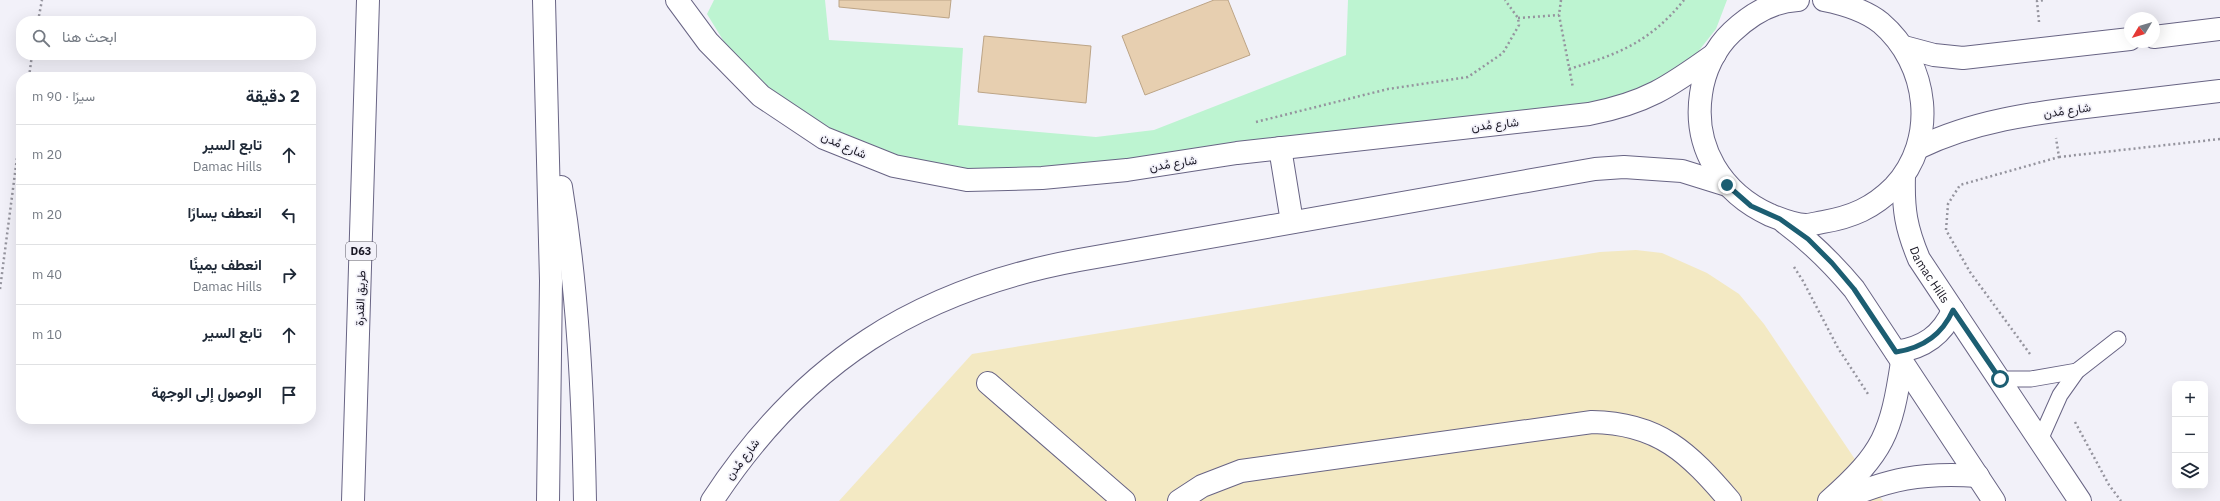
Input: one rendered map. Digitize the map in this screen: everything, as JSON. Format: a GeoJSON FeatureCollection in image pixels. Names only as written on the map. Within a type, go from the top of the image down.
{"type":"FeatureCollection","features":[{"type":"Feature","properties":{"kind":"street","name":"طريق القدرة"},"geometry":{"type":"LineString","coordinates":[[353,501],[368,0]]}},
{"type":"Feature","properties":{"kind":"street"},"geometry":{"type":"LineString","coordinates":[[544,0],[548,110],[551,281],[548,501]]}},
{"type":"Feature","properties":{"kind":"street","name":"شارع مُدن"},"geometry":{"type":"LineString","coordinates":[[677,0],[708,42],[761,96],[824,138],[894,166],[967,180],[1042,178],[1127,170],[1237,153],[1561,117],[1619,108],[1647,98],[1674,84],[1714,54]]}},
{"type":"Feature","properties":{"kind":"street"},"geometry":{"type":"LineString","coordinates":[[1744,21],[1751,0]]}},
{"type":"Feature","properties":{"kind":"street"},"geometry":{"type":"LineString","coordinates":[[1798,0],[1791,0],[1762,10],[1744,21],[1727,36],[1714,54],[1703,80],[1700,115],[1702,135],[1711,162],[1727,185],[1751,206],[1780,219],[1806,225],[1849,217],[1882,199],[1904,176],[1918,148],[1924,114],[1919,79],[1904,47],[1880,22],[1849,3],[1824,0]]}},
{"type":"Feature","properties":{"kind":"street"},"geometry":{"type":"LineString","coordinates":[[2160,36],[2220,29]]}},
{"type":"Feature","properties":{"kind":"street"},"geometry":{"type":"LineString","coordinates":[[1904,47],[1934,55],[1964,58],[2124,40]]}},
{"type":"Feature","properties":{"kind":"street","name":"شارع مُدن"},"geometry":{"type":"LineString","coordinates":[[1918,148],[1945,135],[1972,127],[2050,111],[2220,91]]}},
{"type":"Feature","properties":{"kind":"street"},"geometry":{"type":"LineString","coordinates":[[548,110],[562,196],[573,282],[580,364],[585,501]]}},
{"type":"Feature","properties":{"kind":"street"},"geometry":{"type":"LineString","coordinates":[[1280,148],[1292,222]]}},
{"type":"Feature","properties":{"kind":"street","name":"شارع مُدن"},"geometry":{"type":"LineString","coordinates":[[712,501],[757,438],[816,379],[883,330],[920,310],[984,283],[1038,267],[1595,169],[1624,167],[1682,171],[1727,185]]}},
{"type":"Feature","properties":{"kind":"street","name":"Damac Hills"},"geometry":{"type":"LineString","coordinates":[[1904,176],[1903,205],[1908,233],[1919,259],[2080,501]]}},
{"type":"Feature","properties":{"kind":"street"},"geometry":{"type":"LineString","coordinates":[[1780,219],[1808,239],[1832,263],[1854,289],[1994,501]]}},
{"type":"Feature","properties":{"kind":"street"},"geometry":{"type":"LineString","coordinates":[[1899,357],[1934,338],[1945,325],[1953,310]]}},
{"type":"Feature","properties":{"kind":"street"},"geometry":{"type":"LineString","coordinates":[[1829,501],[1862,470],[1873,457],[1890,426],[1895,407],[1899,357]]}},
{"type":"Feature","properties":{"kind":"street"},"geometry":{"type":"LineString","coordinates":[[988,383],[1124,501]]}},
{"type":"Feature","properties":{"kind":"street"},"geometry":{"type":"LineString","coordinates":[[1179,501],[1202,486],[1241,471],[1592,422],[1627,425],[1660,437],[1688,457],[1730,501]]}},
{"type":"Feature","properties":{"kind":"street"},"geometry":{"type":"LineString","coordinates":[[1837,501],[1873,486],[1905,477],[1941,474],[1978,476]]}},
{"type":"Feature","properties":{"kind":"lane"},"geometry":{"type":"LineString","coordinates":[[2040,440],[2060,395],[2078,371],[2118,339]]}},
{"type":"Feature","properties":{"kind":"lane"},"geometry":{"type":"LineString","coordinates":[[2000,379],[2046,376],[2078,371]]}},
{"type":"Feature","properties":{"kind":"path"},"geometry":{"type":"LineString","coordinates":[[39,16],[42,0]]}},
{"type":"Feature","properties":{"kind":"path"},"geometry":{"type":"LineString","coordinates":[[1237,153],[1249,123],[1388,89],[1468,77],[1503,52],[1519,24],[1518,18],[1505,0]]}},
{"type":"Feature","properties":{"kind":"path"},"geometry":{"type":"LineString","coordinates":[[1561,0],[1559,15],[1573,90],[1556,92],[1561,117]]}},
{"type":"Feature","properties":{"kind":"path"},"geometry":{"type":"LineString","coordinates":[[1568,69],[1629,48],[1656,29],[1684,0]]}},
{"type":"Feature","properties":{"kind":"path"},"geometry":{"type":"LineString","coordinates":[[1518,18],[1559,15]]}},
{"type":"Feature","properties":{"kind":"path"},"geometry":{"type":"LineString","coordinates":[[30,72],[31,60]]}},
{"type":"Feature","properties":{"kind":"path"},"geometry":{"type":"LineString","coordinates":[[2050,111],[2059,157]]}},
{"type":"Feature","properties":{"kind":"path"},"geometry":{"type":"LineString","coordinates":[[2046,376],[1970,272],[1946,230],[1948,204],[1960,185],[2059,157],[2220,139]]}},
{"type":"Feature","properties":{"kind":"path"},"geometry":{"type":"LineString","coordinates":[[0,289],[16,166]]}},
{"type":"Feature","properties":{"kind":"path"},"geometry":{"type":"LineString","coordinates":[[1791,264],[1803,281],[1838,348],[1890,426]]}},
{"type":"Feature","properties":{"kind":"path"},"geometry":{"type":"LineString","coordinates":[[2060,395],[2109,485],[2121,501]]}},
{"type":"Feature","properties":{"kind":"green space"},"geometry":{"type":"Polygon","coordinates":[[[714,0],[825,0],[829,40],[963,48],[958,125],[1096,137],[1154,130],[1346,55],[1348,0],[1727,0],[1716,29],[1693,58],[1610,112],[1218,161],[927,175],[776,104],[726,45],[707,14],[714,0]]]}},
{"type":"Feature","properties":{"kind":"sand"},"geometry":{"type":"Polygon","coordinates":[[[1636,250],[1662,253],[1707,273],[1739,294],[1764,324],[1883,501],[839,501],[972,354],[1600,252],[1636,250]]]}},
{"type":"Feature","properties":{"kind":"building"},"geometry":{"type":"Polygon","coordinates":[[[839,0],[951,0],[949,18],[839,7],[839,0]]]}},
{"type":"Feature","properties":{"kind":"building"},"geometry":{"type":"Polygon","coordinates":[[[1214,0],[1228,0],[1250,55],[1145,95],[1122,36],[1214,0]]]}},
{"type":"Feature","properties":{"kind":"building"},"geometry":{"type":"Polygon","coordinates":[[[984,36],[1091,46],[1086,103],[978,92],[984,36]]]}},
{"type":"Feature","properties":{"kind":"route"},"geometry":{"type":"LineString","coordinates":[[1727,185],[1751,206],[1780,219],[1808,239],[1832,263],[1854,289],[1896,352],[1909,350],[1923,345],[1934,338],[1949,320],[1953,310],[2000,379]]}}]}
